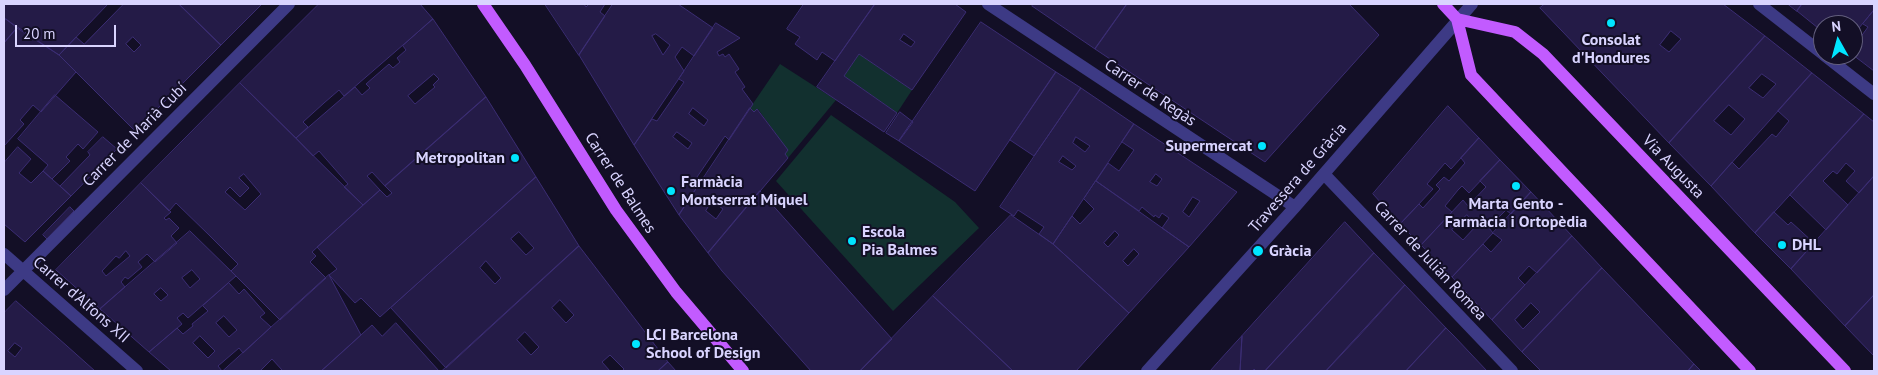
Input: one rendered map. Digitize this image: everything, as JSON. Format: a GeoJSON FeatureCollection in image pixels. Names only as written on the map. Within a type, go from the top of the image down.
{"type":"FeatureCollection","features":[{"type":"Feature","properties":{"kind":"main road","name":"Carrer de Balmes"},"geometry":{"type":"LineString","coordinates":[[483,4],[525,65],[616,210],[676,292],[744,371]]}},
{"type":"Feature","properties":{"kind":"main road"},"geometry":{"type":"LineString","coordinates":[[1443,4],[1457,19],[1471,75],[1750,371]]}},
{"type":"Feature","properties":{"kind":"main road","name":"Via Augusta"},"geometry":{"type":"LineString","coordinates":[[1457,19],[1515,32],[1543,54],[1845,371]]}},
{"type":"Feature","properties":{"kind":"street","name":"Carrer de Marià Cubí"},"geometry":{"type":"LineString","coordinates":[[4,290],[289,4]]}},
{"type":"Feature","properties":{"kind":"street","name":"Carrer de Regàs"},"geometry":{"type":"LineString","coordinates":[[988,4],[1295,207]]}},
{"type":"Feature","properties":{"kind":"street","name":"Travessera de Gràcia"},"geometry":{"type":"LineString","coordinates":[[1147,371],[1295,207],[1472,4]]}},
{"type":"Feature","properties":{"kind":"street"},"geometry":{"type":"LineString","coordinates":[[1759,4],[1813,46]]}},
{"type":"Feature","properties":{"kind":"street"},"geometry":{"type":"LineString","coordinates":[[1837,65],[1874,94]]}},
{"type":"Feature","properties":{"kind":"street","name":"Carrer de Julián Romea"},"geometry":{"type":"LineString","coordinates":[[1324,174],[1512,371]]}},
{"type":"Feature","properties":{"kind":"street","name":"Carrer d'Alfons XII"},"geometry":{"type":"LineString","coordinates":[[4,254],[137,371]]}},
{"type":"Feature","properties":{"kind":"green space"},"geometry":{"type":"Polygon","coordinates":[[[859,54],[912,90],[897,113],[844,76],[859,54]]]}},
{"type":"Feature","properties":{"kind":"green space"},"geometry":{"type":"Polygon","coordinates":[[[780,64],[836,100],[788,158],[785,154],[787,150],[758,109],[754,112],[750,108],[780,64]]]}},
{"type":"Feature","properties":{"kind":"green space"},"geometry":{"type":"Polygon","coordinates":[[[831,115],[955,202],[979,228],[893,311],[776,181],[831,115]]]}},
{"type":"Feature","properties":{"kind":"building"},"geometry":{"type":"Polygon","coordinates":[[[4,4],[108,4],[59,55],[4,18],[4,4]]]}},
{"type":"Feature","properties":{"kind":"building"},"geometry":{"type":"Polygon","coordinates":[[[124,4],[179,4],[221,45],[135,131],[59,55],[76,37],[84,44],[124,4]],[[133,37],[126,44],[134,52],[141,45],[133,37]]]}},
{"type":"Feature","properties":{"kind":"building"},"geometry":{"type":"Polygon","coordinates":[[[179,4],[262,4],[221,45],[179,4]]]}},
{"type":"Feature","properties":{"kind":"building"},"geometry":{"type":"Polygon","coordinates":[[[319,4],[420,4],[433,19],[344,96],[339,90],[324,103],[303,122],[308,127],[296,138],[240,83],[319,4]]]}},
{"type":"Feature","properties":{"kind":"building"},"geometry":{"type":"Polygon","coordinates":[[[545,4],[584,4],[586,7],[589,4],[605,4],[600,12],[605,16],[579,55],[545,4]]]}},
{"type":"Feature","properties":{"kind":"building"},"geometry":{"type":"Polygon","coordinates":[[[613,4],[678,4],[713,28],[694,56],[682,47],[675,57],[684,71],[634,145],[579,55],[613,4]],[[656,34],[652,36],[663,55],[670,45],[656,34]]]}},
{"type":"Feature","properties":{"kind":"building"},"geometry":{"type":"Polygon","coordinates":[[[804,4],[875,4],[835,61],[822,52],[817,60],[795,44],[800,37],[787,29],[804,4]]]}},
{"type":"Feature","properties":{"kind":"building"},"geometry":{"type":"Polygon","coordinates":[[[875,4],[955,4],[966,12],[912,90],[859,54],[844,76],[897,113],[884,132],[817,87],[875,4]],[[904,34],[900,40],[911,47],[915,42],[904,34]]]}},
{"type":"Feature","properties":{"kind":"building"},"geometry":{"type":"Polygon","coordinates":[[[1034,4],[1127,4],[1095,49],[1032,6],[1034,4]]]}},
{"type":"Feature","properties":{"kind":"building"},"geometry":{"type":"Polygon","coordinates":[[[1127,4],[1349,4],[1379,35],[1265,162],[1095,49],[1127,4]]]}},
{"type":"Feature","properties":{"kind":"building"},"geometry":{"type":"Polygon","coordinates":[[[1545,4],[1723,4],[1765,36],[1669,143],[1540,8],[1545,4]],[[1671,31],[1660,45],[1669,52],[1681,39],[1671,31]]]}},
{"type":"Feature","properties":{"kind":"building"},"geometry":{"type":"Polygon","coordinates":[[[1788,4],[1802,4],[1797,11],[1788,4]]]}},
{"type":"Feature","properties":{"kind":"building"},"geometry":{"type":"Polygon","coordinates":[[[1802,4],[1874,4],[1874,10],[1863,23],[1863,15],[1813,15],[1813,24],[1797,11],[1802,4]]]}},
{"type":"Feature","properties":{"kind":"building"},"geometry":{"type":"Polygon","coordinates":[[[1874,10],[1874,71],[1863,63],[1863,34],[1868,27],[1863,24],[1874,10]]]}},
{"type":"Feature","properties":{"kind":"building"},"geometry":{"type":"Polygon","coordinates":[[[6,19],[17,28],[4,43],[4,22],[6,19]]]}},
{"type":"Feature","properties":{"kind":"building"},"geometry":{"type":"Polygon","coordinates":[[[433,19],[486,97],[385,186],[372,172],[367,176],[380,190],[363,205],[344,187],[348,184],[319,151],[313,156],[296,138],[355,87],[362,95],[370,88],[366,84],[389,64],[393,68],[400,62],[397,58],[406,50],[403,46],[433,19]],[[434,74],[408,96],[415,104],[435,87],[433,85],[439,79],[434,74]]]}},
{"type":"Feature","properties":{"kind":"building"},"geometry":{"type":"Polygon","coordinates":[[[981,22],[1056,72],[975,191],[899,141],[981,22]]]}},
{"type":"Feature","properties":{"kind":"building"},"geometry":{"type":"Polygon","coordinates":[[[716,23],[740,38],[717,52],[719,56],[723,54],[725,57],[729,54],[739,69],[735,72],[745,87],[742,89],[753,104],[729,140],[725,136],[697,177],[701,181],[679,215],[634,145],[652,119],[657,121],[684,82],[679,79],[716,23]],[[693,108],[689,114],[704,126],[708,120],[693,108]],[[677,132],[673,137],[688,149],[692,143],[677,132]]]}},
{"type":"Feature","properties":{"kind":"building"},"geometry":{"type":"Polygon","coordinates":[[[17,28],[59,55],[76,72],[41,112],[33,105],[20,120],[24,124],[4,146],[4,43],[17,28]]]}},
{"type":"Feature","properties":{"kind":"building"},"geometry":{"type":"Polygon","coordinates":[[[1765,36],[1812,73],[1711,186],[1669,143],[1765,36]],[[1762,74],[1749,88],[1763,98],[1776,84],[1762,74]],[[1729,105],[1714,121],[1731,135],[1745,119],[1729,105]]]}},
{"type":"Feature","properties":{"kind":"building"},"geometry":{"type":"Polygon","coordinates":[[[1056,72],[1081,88],[1034,156],[1010,140],[1056,72]]]}},
{"type":"Feature","properties":{"kind":"building"},"geometry":{"type":"Polygon","coordinates":[[[1812,73],[1864,114],[1755,233],[1711,186],[1732,162],[1739,169],[1772,134],[1776,137],[1789,121],[1778,111],[1812,73]]]}},
{"type":"Feature","properties":{"kind":"building"},"geometry":{"type":"Polygon","coordinates":[[[240,83],[363,205],[312,252],[316,256],[310,262],[326,278],[280,320],[231,271],[238,264],[209,235],[176,203],[169,211],[141,183],[240,83]],[[244,174],[239,178],[249,188],[240,197],[230,187],[225,192],[245,210],[261,194],[244,174]]]}},
{"type":"Feature","properties":{"kind":"building"},"geometry":{"type":"Polygon","coordinates":[[[1081,88],[1134,124],[1053,244],[1039,234],[1044,227],[1018,210],[1014,216],[1000,207],[1081,88]],[[1076,137],[1073,143],[1085,152],[1090,146],[1076,137]],[[1063,156],[1059,162],[1072,170],[1076,166],[1063,156]]]}},
{"type":"Feature","properties":{"kind":"building"},"geometry":{"type":"Polygon","coordinates":[[[55,95],[98,132],[83,149],[78,144],[66,157],[70,161],[52,179],[43,171],[48,165],[18,139],[55,95]]]}},
{"type":"Feature","properties":{"kind":"building"},"geometry":{"type":"Polygon","coordinates":[[[486,97],[536,177],[380,317],[361,298],[355,303],[329,275],[337,269],[317,247],[380,190],[387,197],[392,193],[385,186],[486,97]]]}},
{"type":"Feature","properties":{"kind":"building"},"geometry":{"type":"Polygon","coordinates":[[[1448,106],[1479,138],[1451,169],[1445,163],[1427,184],[1433,189],[1400,224],[1373,194],[1448,106]]]}},
{"type":"Feature","properties":{"kind":"building"},"geometry":{"type":"Polygon","coordinates":[[[750,108],[754,112],[757,109],[788,150],[785,154],[788,158],[708,253],[679,215],[750,108]],[[712,201],[706,211],[716,219],[723,209],[712,201]]]}},
{"type":"Feature","properties":{"kind":"building"},"geometry":{"type":"Polygon","coordinates":[[[900,112],[913,122],[899,141],[886,133],[900,112]]]}},
{"type":"Feature","properties":{"kind":"building"},"geometry":{"type":"Polygon","coordinates":[[[1864,114],[1874,122],[1874,176],[1859,193],[1846,181],[1855,171],[1846,163],[1837,174],[1833,171],[1823,181],[1848,205],[1826,230],[1790,195],[1864,114]]]}},
{"type":"Feature","properties":{"kind":"building"},"geometry":{"type":"Polygon","coordinates":[[[1134,124],[1237,192],[1189,247],[1162,228],[1169,218],[1162,213],[1159,218],[1155,215],[1154,217],[1142,207],[1139,211],[1096,181],[1108,163],[1119,171],[1134,150],[1122,142],[1134,124]],[[1156,174],[1150,182],[1157,186],[1162,179],[1156,174]],[[1193,197],[1183,212],[1189,217],[1200,201],[1193,197]]]}},
{"type":"Feature","properties":{"kind":"building"},"geometry":{"type":"Polygon","coordinates":[[[103,137],[117,149],[71,196],[60,186],[90,155],[88,152],[103,137]]]}},
{"type":"Feature","properties":{"kind":"building"},"geometry":{"type":"Polygon","coordinates":[[[1479,138],[1500,160],[1469,193],[1462,186],[1458,190],[1445,206],[1452,212],[1421,245],[1400,224],[1419,204],[1423,208],[1440,189],[1436,185],[1444,177],[1449,181],[1465,163],[1461,158],[1479,138]]]}},
{"type":"Feature","properties":{"kind":"building"},"geometry":{"type":"Polygon","coordinates":[[[18,147],[31,159],[19,173],[31,183],[43,171],[71,196],[25,242],[4,224],[4,163],[18,147]]]}},
{"type":"Feature","properties":{"kind":"building"},"geometry":{"type":"Polygon","coordinates":[[[1500,160],[1531,192],[1511,214],[1506,210],[1494,222],[1489,228],[1493,233],[1452,277],[1421,245],[1463,200],[1468,206],[1486,187],[1480,181],[1500,160]],[[1467,215],[1452,230],[1463,240],[1476,226],[1467,215]]]}},
{"type":"Feature","properties":{"kind":"building"},"geometry":{"type":"Polygon","coordinates":[[[1874,176],[1874,295],[1845,326],[1791,269],[1874,176]]]}},
{"type":"Feature","properties":{"kind":"building"},"geometry":{"type":"Polygon","coordinates":[[[536,177],[579,246],[446,368],[391,308],[536,177]],[[519,232],[511,239],[526,255],[534,248],[519,232]],[[486,261],[480,268],[495,284],[501,278],[486,261]]]}},
{"type":"Feature","properties":{"kind":"building"},"geometry":{"type":"Polygon","coordinates":[[[1096,181],[1189,247],[1129,313],[1053,244],[1072,216],[1080,224],[1094,209],[1084,199],[1096,181]],[[1115,231],[1104,243],[1108,247],[1119,235],[1115,231]],[[1134,249],[1123,261],[1128,266],[1139,254],[1134,249]]]}},
{"type":"Feature","properties":{"kind":"building"},"geometry":{"type":"Polygon","coordinates":[[[141,183],[171,212],[164,218],[166,220],[169,218],[179,228],[171,236],[177,243],[155,262],[147,254],[138,262],[142,267],[128,279],[125,277],[121,282],[125,287],[100,309],[56,270],[141,183]],[[126,251],[119,258],[116,256],[102,271],[106,276],[130,256],[126,251]]]}},
{"type":"Feature","properties":{"kind":"building"},"geometry":{"type":"Polygon","coordinates":[[[760,191],[892,339],[860,371],[811,371],[708,253],[760,191]]]}},
{"type":"Feature","properties":{"kind":"building"},"geometry":{"type":"Polygon","coordinates":[[[1531,192],[1572,236],[1537,273],[1529,266],[1518,278],[1525,285],[1492,320],[1452,277],[1483,244],[1491,252],[1502,240],[1493,233],[1531,192]]]}},
{"type":"Feature","properties":{"kind":"building"},"geometry":{"type":"Polygon","coordinates":[[[70,207],[74,211],[47,239],[43,235],[70,207]]]}},
{"type":"Feature","properties":{"kind":"building"},"geometry":{"type":"Polygon","coordinates":[[[1774,212],[1788,225],[1791,222],[1814,243],[1791,269],[1755,233],[1774,212]]]}},
{"type":"Feature","properties":{"kind":"building"},"geometry":{"type":"Polygon","coordinates":[[[1011,215],[1053,244],[1129,313],[1076,371],[1013,371],[933,296],[1011,215]]]}},
{"type":"Feature","properties":{"kind":"building"},"geometry":{"type":"Polygon","coordinates":[[[1345,222],[1374,253],[1265,371],[1256,371],[1254,369],[1253,371],[1240,371],[1242,336],[1345,222]]]}},
{"type":"Feature","properties":{"kind":"building"},"geometry":{"type":"Polygon","coordinates":[[[190,231],[236,276],[188,318],[183,313],[177,318],[182,324],[149,352],[100,309],[190,231]],[[192,270],[182,278],[190,288],[200,279],[192,270]],[[161,288],[154,294],[161,301],[168,295],[161,288]]]}},
{"type":"Feature","properties":{"kind":"building"},"geometry":{"type":"Polygon","coordinates":[[[1572,236],[1602,268],[1522,352],[1492,320],[1572,236]],[[1531,303],[1515,320],[1523,329],[1540,312],[1531,303]]]}},
{"type":"Feature","properties":{"kind":"building"},"geometry":{"type":"Polygon","coordinates":[[[579,246],[668,362],[658,371],[622,371],[624,369],[610,355],[602,362],[610,371],[442,371],[579,246]],[[560,300],[552,308],[566,323],[574,315],[560,300]],[[525,332],[517,340],[531,355],[539,347],[525,332]]]}},
{"type":"Feature","properties":{"kind":"building"},"geometry":{"type":"Polygon","coordinates":[[[1374,253],[1405,285],[1358,337],[1326,371],[1265,371],[1374,253]]]}},
{"type":"Feature","properties":{"kind":"building"},"geometry":{"type":"Polygon","coordinates":[[[1602,268],[1694,364],[1688,371],[1541,371],[1522,352],[1602,268]]]}},
{"type":"Feature","properties":{"kind":"building"},"geometry":{"type":"Polygon","coordinates":[[[329,275],[361,335],[327,366],[321,371],[280,371],[282,370],[272,359],[260,371],[223,371],[329,275]]]}},
{"type":"Feature","properties":{"kind":"building"},"geometry":{"type":"Polygon","coordinates":[[[229,283],[239,294],[244,289],[265,313],[260,317],[271,327],[243,353],[239,348],[218,366],[222,371],[171,371],[149,352],[177,328],[183,334],[193,326],[192,324],[208,311],[203,306],[229,283]],[[224,316],[216,323],[229,337],[237,330],[224,316]],[[200,336],[193,343],[208,358],[215,351],[200,336]]]}},
{"type":"Feature","properties":{"kind":"building"},"geometry":{"type":"Polygon","coordinates":[[[1405,285],[1446,328],[1406,371],[1326,371],[1405,285]]]}},
{"type":"Feature","properties":{"kind":"building"},"geometry":{"type":"Polygon","coordinates":[[[1874,295],[1874,356],[1845,326],[1874,295]]]}},
{"type":"Feature","properties":{"kind":"building"},"geometry":{"type":"Polygon","coordinates":[[[933,296],[993,352],[1013,371],[860,371],[933,296]]]}},
{"type":"Feature","properties":{"kind":"building"},"geometry":{"type":"Polygon","coordinates":[[[16,301],[95,371],[4,371],[4,313],[16,301]],[[15,343],[8,351],[15,357],[22,348],[15,343]]]}},
{"type":"Feature","properties":{"kind":"building"},"geometry":{"type":"Polygon","coordinates":[[[396,323],[439,371],[321,371],[372,325],[382,336],[396,323]]]}},
{"type":"Feature","properties":{"kind":"building"},"geometry":{"type":"Polygon","coordinates":[[[1446,328],[1454,336],[1487,371],[1406,371],[1446,328]]]}},
{"type":"Feature","properties":{"kind":"building"},"geometry":{"type":"Polygon","coordinates":[[[1242,336],[1240,371],[1210,371],[1218,362],[1242,336]]]}},
{"type":"Feature","properties":{"kind":"building"},"geometry":{"type":"Polygon","coordinates":[[[668,362],[676,371],[658,371],[668,362]]]}},
{"type":"Feature","properties":{"kind":"building"},"geometry":{"type":"Polygon","coordinates":[[[1694,364],[1701,371],[1688,371],[1694,364]]]}},
{"type":"Feature","properties":{"kind":"place","name":"Consolat d'Hondures"},"geometry":{"type":"Point","coordinates":[1611,23]}},
{"type":"Feature","properties":{"kind":"place","name":"Supermercat"},"geometry":{"type":"Point","coordinates":[1262,146]}},
{"type":"Feature","properties":{"kind":"place","name":"Metropolitan"},"geometry":{"type":"Point","coordinates":[515,158]}},
{"type":"Feature","properties":{"kind":"place","name":"Marta Gento - Farmàcia i Ortopèdia"},"geometry":{"type":"Point","coordinates":[1516,186]}},
{"type":"Feature","properties":{"kind":"place","name":"Farmàcia Montserrat Miquel"},"geometry":{"type":"Point","coordinates":[671,191]}},
{"type":"Feature","properties":{"kind":"place","name":"Escola Pia Balmes"},"geometry":{"type":"Point","coordinates":[852,241]}},
{"type":"Feature","properties":{"kind":"place","name":"DHL"},"geometry":{"type":"Point","coordinates":[1782,245]}},
{"type":"Feature","properties":{"kind":"place","name":"Gràcia"},"geometry":{"type":"Point","coordinates":[1258,251]}},
{"type":"Feature","properties":{"kind":"place","name":"LCI Barcelona School of Design"},"geometry":{"type":"Point","coordinates":[636,344]}}]}
